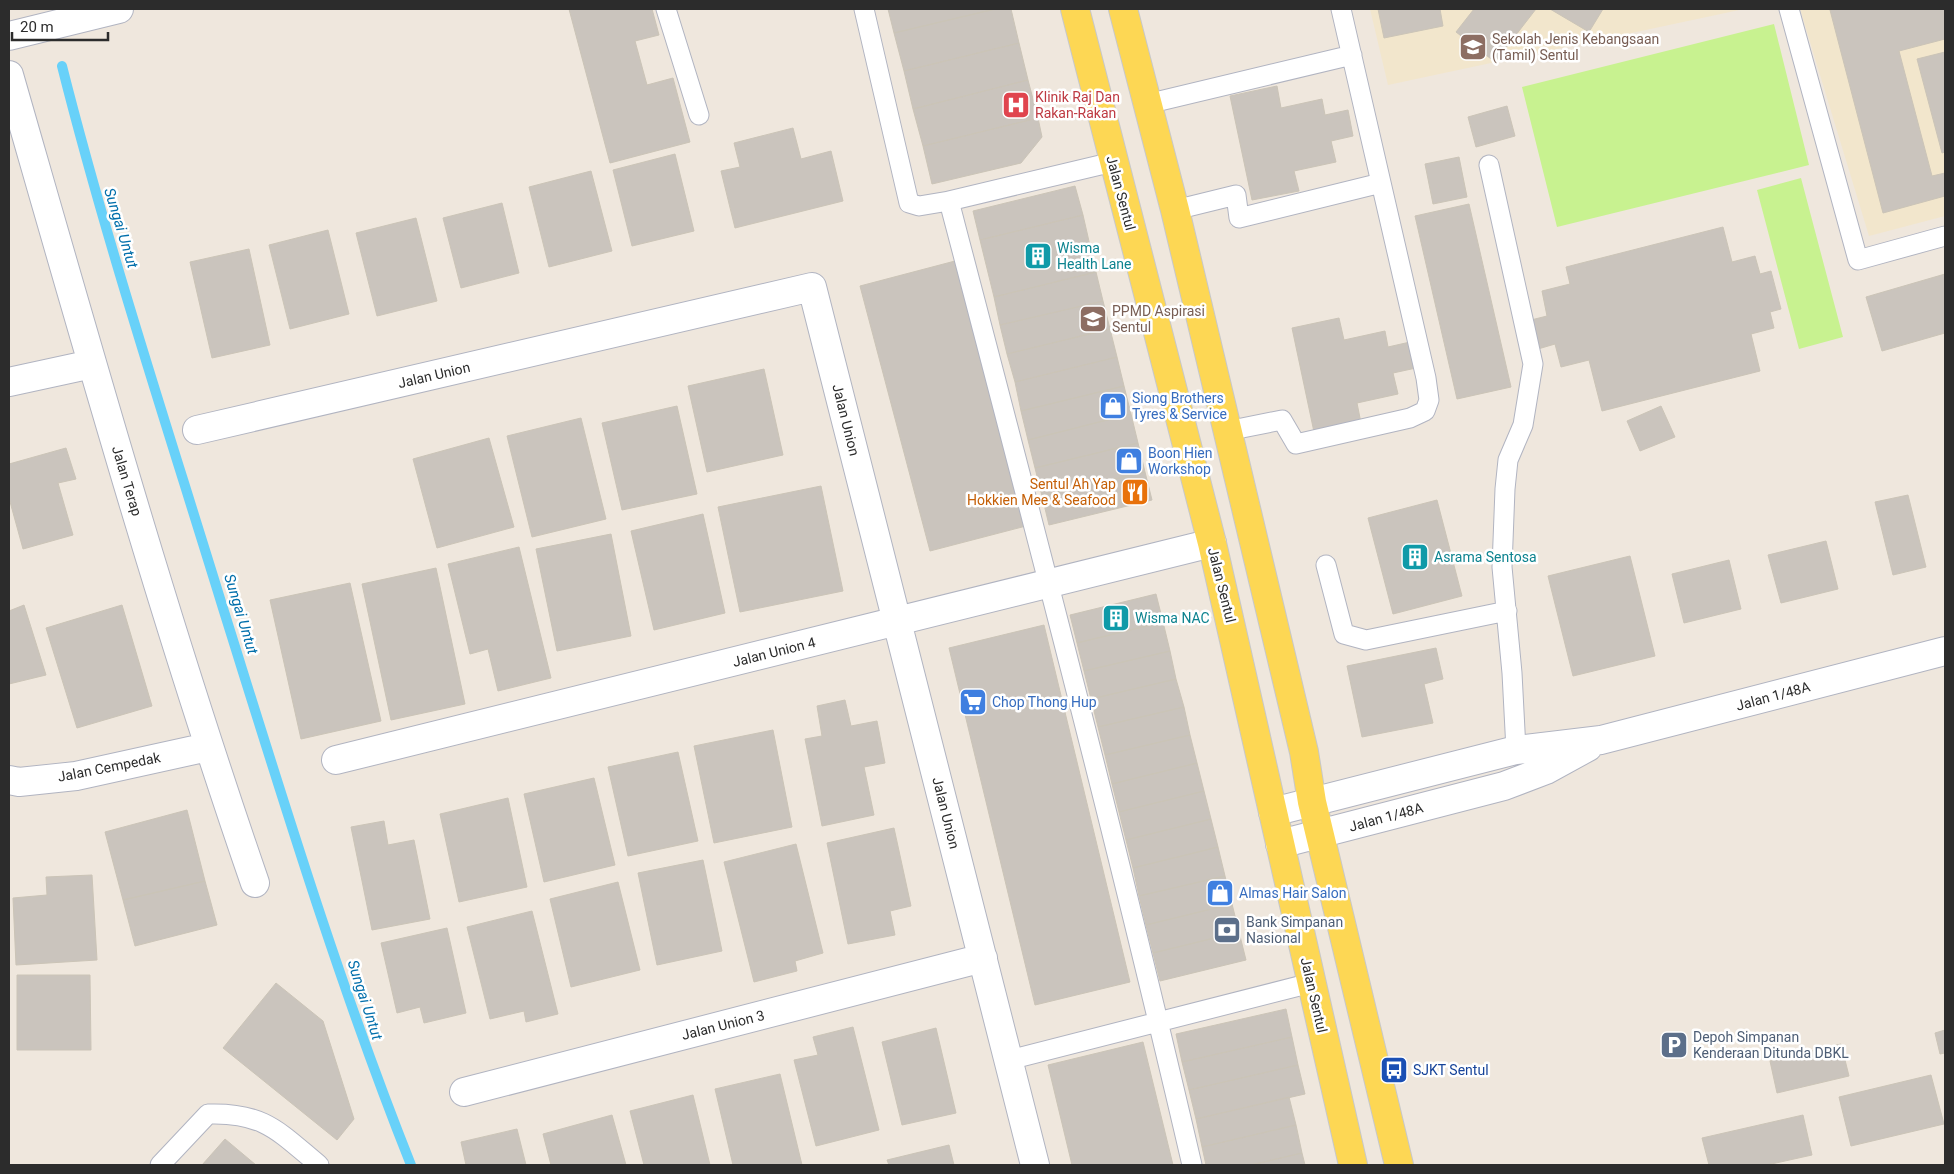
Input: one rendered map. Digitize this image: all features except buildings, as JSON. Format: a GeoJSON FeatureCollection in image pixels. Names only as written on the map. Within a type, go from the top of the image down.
{"type":"FeatureCollection","features":[{"type":"Feature","properties":{"kind":"main road","name":"Jalan Sentul"},"geometry":{"type":"LineString","coordinates":[[1075,9],[1212,543],[1353,1165]]}},
{"type":"Feature","properties":{"kind":"main road"},"geometry":{"type":"LineString","coordinates":[[1123,9],[1175,210],[1304,752],[1312,802],[1399,1165]]}},
{"type":"Feature","properties":{"kind":"street"},"geometry":{"type":"LineString","coordinates":[[9,36],[91,12],[119,9]]}},
{"type":"Feature","properties":{"kind":"street","name":"Jalan Terap"},"geometry":{"type":"LineString","coordinates":[[9,75],[92,364],[208,747],[255,883]]}},
{"type":"Feature","properties":{"kind":"street","name":"Jalan Union"},"geometry":{"type":"LineString","coordinates":[[197,430],[812,287],[1035,1165]]}},
{"type":"Feature","properties":{"kind":"street"},"geometry":{"type":"LineString","coordinates":[[9,382],[92,364]]}},
{"type":"Feature","properties":{"kind":"street","name":"Jalan Union 4"},"geometry":{"type":"LineString","coordinates":[[336,760],[1212,543]]}},
{"type":"Feature","properties":{"kind":"street","name":"Jalan 1/48A"},"geometry":{"type":"LineString","coordinates":[[1273,812],[1516,750],[1600,740],[1945,651]]}},
{"type":"Feature","properties":{"kind":"street","name":"Jalan 1/48A"},"geometry":{"type":"LineString","coordinates":[[1280,844],[1504,786],[1546,770],[1600,740]]}},
{"type":"Feature","properties":{"kind":"street","name":"Jalan Cempedak"},"geometry":{"type":"LineString","coordinates":[[9,780],[19,782],[76,776],[208,747]]}},
{"type":"Feature","properties":{"kind":"street","name":"Jalan Union 3"},"geometry":{"type":"LineString","coordinates":[[464,1092],[983,958]]}},
{"type":"Feature","properties":{"kind":"lane"},"geometry":{"type":"LineString","coordinates":[[666,9],[699,115]]}},
{"type":"Feature","properties":{"kind":"lane"},"geometry":{"type":"LineString","coordinates":[[864,9],[910,203],[919,206],[949,201],[1113,162]]}},
{"type":"Feature","properties":{"kind":"lane"},"geometry":{"type":"LineString","coordinates":[[1227,432],[1282,420],[1296,444],[1410,418],[1425,411],[1429,400],[1426,378],[1341,9]]}},
{"type":"Feature","properties":{"kind":"lane"},"geometry":{"type":"LineString","coordinates":[[1789,9],[1858,260],[1945,236]]}},
{"type":"Feature","properties":{"kind":"lane"},"geometry":{"type":"LineString","coordinates":[[1147,104],[1352,55]]}},
{"type":"Feature","properties":{"kind":"lane"},"geometry":{"type":"LineString","coordinates":[[1489,165],[1533,364],[1523,425],[1508,460],[1505,488],[1502,567],[1507,612],[1516,750]]}},
{"type":"Feature","properties":{"kind":"lane"},"geometry":{"type":"LineString","coordinates":[[1175,210],[1236,195],[1239,218],[1381,184]]}},
{"type":"Feature","properties":{"kind":"lane"},"geometry":{"type":"LineString","coordinates":[[949,201],[1049,584],[1159,1021],[1192,1165]]}},
{"type":"Feature","properties":{"kind":"lane"},"geometry":{"type":"LineString","coordinates":[[1326,565],[1344,634],[1353,638],[1366,640],[1507,612]]}},
{"type":"Feature","properties":{"kind":"lane"},"geometry":{"type":"LineString","coordinates":[[1009,1060],[1311,983]]}},
{"type":"Feature","properties":{"kind":"lane"},"geometry":{"type":"LineString","coordinates":[[160,1165],[208,1114],[234,1113],[270,1124],[319,1165]]}},
{"type":"Feature","properties":{"kind":"shaded area","name":"Sekolah Jenis Kebangsaan (Tamil) Sentul"},"geometry":{"type":"Polygon","coordinates":[[[1370,9],[1744,9],[1388,85],[1370,9]]]}},
{"type":"Feature","properties":{"kind":"shaded area"},"geometry":{"type":"Polygon","coordinates":[[[1800,9],[1945,9],[1945,216],[1869,236],[1800,9]]]}},
{"type":"Feature","properties":{"kind":"green space"},"geometry":{"type":"Polygon","coordinates":[[[1774,24],[1809,165],[1557,227],[1522,87],[1774,24]]]}},
{"type":"Feature","properties":{"kind":"green space"},"geometry":{"type":"Polygon","coordinates":[[[1801,178],[1843,337],[1799,349],[1757,190],[1801,178]]]}},
{"type":"Feature","properties":{"kind":"waterway","name":"Sungai Untut"},"geometry":{"type":"LineString","coordinates":[[62,66],[99,202],[139,337],[288,817],[359,1027],[411,1165]]}},
{"type":"Feature","properties":{"kind":"place","name":"Sekolah Jenis Kebangsaan (Tamil) Sentul"},"geometry":{"type":"Point","coordinates":[1473,47]}},
{"type":"Feature","properties":{"kind":"place","name":"Klinik Raj Dan Rakan-Rakan"},"geometry":{"type":"Point","coordinates":[1016,105]}},
{"type":"Feature","properties":{"kind":"place","name":"Wisma Health Lane"},"geometry":{"type":"Point","coordinates":[1038,256]}},
{"type":"Feature","properties":{"kind":"place","name":"PPMD Aspirasi Sentul"},"geometry":{"type":"Point","coordinates":[1093,319]}},
{"type":"Feature","properties":{"kind":"place","name":"Siong Brothers Tyres & Service"},"geometry":{"type":"Point","coordinates":[1113,406]}},
{"type":"Feature","properties":{"kind":"place","name":"Boon Hien Workshop"},"geometry":{"type":"Point","coordinates":[1129,461]}},
{"type":"Feature","properties":{"kind":"place","name":"Sentul Ah Yap Hokkien Mee & Seafood"},"geometry":{"type":"Point","coordinates":[1135,492]}},
{"type":"Feature","properties":{"kind":"place","name":"Asrama Sentosa"},"geometry":{"type":"Point","coordinates":[1415,557]}},
{"type":"Feature","properties":{"kind":"place","name":"Wisma NAC"},"geometry":{"type":"Point","coordinates":[1116,618]}},
{"type":"Feature","properties":{"kind":"place","name":"Chop Thong Hup"},"geometry":{"type":"Point","coordinates":[973,702]}},
{"type":"Feature","properties":{"kind":"place","name":"Almas Hair Salon"},"geometry":{"type":"Point","coordinates":[1220,893]}},
{"type":"Feature","properties":{"kind":"place","name":"Bank Simpanan Nasional"},"geometry":{"type":"Point","coordinates":[1227,930]}},
{"type":"Feature","properties":{"kind":"place","name":"Depoh Simpanan Kenderaan Ditunda DBKL"},"geometry":{"type":"Point","coordinates":[1674,1045]}},
{"type":"Feature","properties":{"kind":"place","name":"SJKT Sentul"},"geometry":{"type":"Point","coordinates":[1394,1070]}}]}
